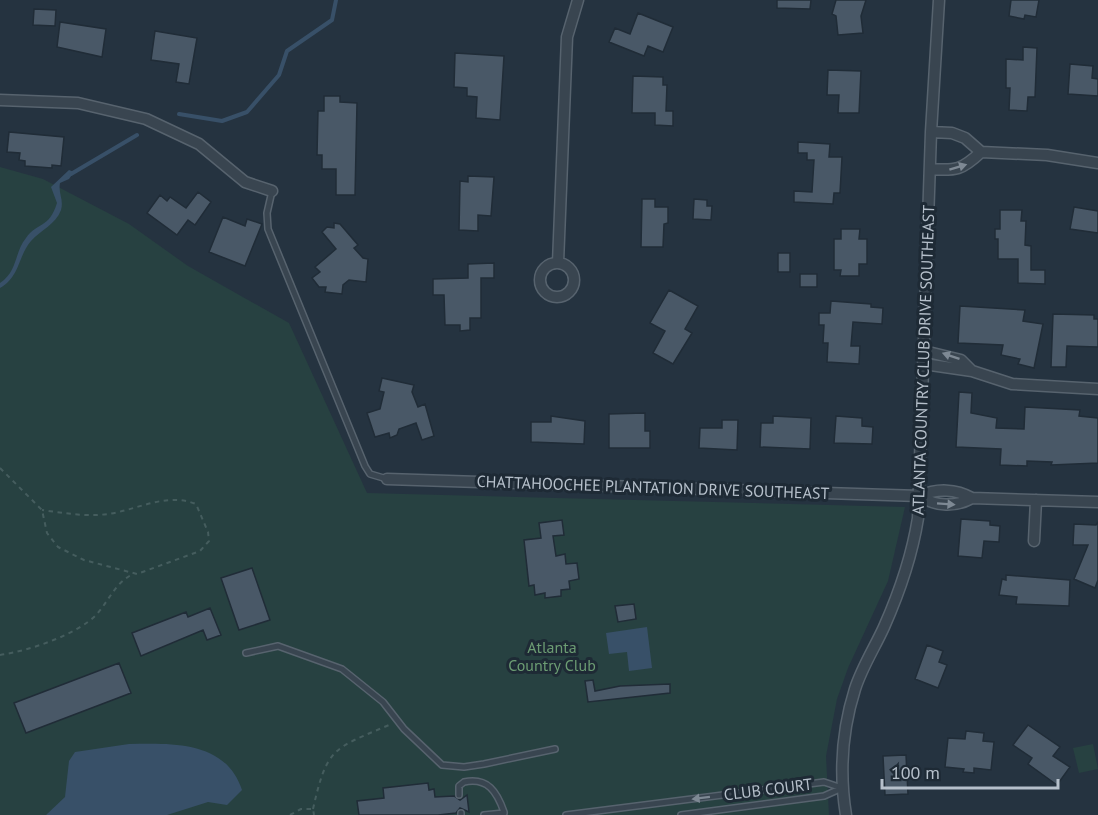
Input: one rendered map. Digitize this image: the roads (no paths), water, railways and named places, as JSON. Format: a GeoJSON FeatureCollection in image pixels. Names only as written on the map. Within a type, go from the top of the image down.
{"type":"FeatureCollection","features":[{"type":"Feature","properties":{"kind":"street"},"geometry":{"type":"LineString","coordinates":[[558,263],[567,37],[578,0]]}},
{"type":"Feature","properties":{"kind":"street","name":"ATLANTA COUNTRY CLUB DRIVE SOUTHEAST"},"geometry":{"type":"LineString","coordinates":[[846,815],[841,769],[847,718],[856,687],[903,583],[915,542],[920,496],[931,132],[939,0]]}},
{"type":"Feature","properties":{"kind":"street"},"geometry":{"type":"LineString","coordinates":[[0,100],[78,103],[146,119],[199,144],[245,182],[273,191]]}},
{"type":"Feature","properties":{"kind":"street"},"geometry":{"type":"LineString","coordinates":[[931,132],[959,135],[981,152],[1047,155],[1098,163]]}},
{"type":"Feature","properties":{"kind":"street"},"geometry":{"type":"LineString","coordinates":[[930,170],[952,170],[965,166],[981,152]]}},
{"type":"Feature","properties":{"kind":"street"},"geometry":{"type":"LineString","coordinates":[[924,351],[961,360],[972,371]]}},
{"type":"Feature","properties":{"kind":"street"},"geometry":{"type":"LineString","coordinates":[[924,364],[972,371],[1012,384],[1098,389]]}},
{"type":"Feature","properties":{"kind":"street","name":"CHATTAHOOCHEE PLANTATION DRIVE SOUTHEAST"},"geometry":{"type":"LineString","coordinates":[[387,479],[920,496],[939,491],[961,492],[972,498],[1098,502]]}},
{"type":"Feature","properties":{"kind":"street"},"geometry":{"type":"LineString","coordinates":[[1034,541],[1036,500]]}},
{"type":"Feature","properties":{"kind":"lane"},"geometry":{"type":"LineString","coordinates":[[273,191],[267,213],[268,229],[366,466],[370,474],[387,479]]}},
{"type":"Feature","properties":{"kind":"lane"},"geometry":{"type":"LineString","coordinates":[[246,653],[278,646],[342,669],[383,702],[431,757],[442,765],[464,767],[555,748]]}},
{"type":"Feature","properties":{"kind":"lane"},"geometry":{"type":"LineString","coordinates":[[459,795],[459,786],[464,782],[483,782],[496,791],[504,814],[484,815]]}},
{"type":"Feature","properties":{"kind":"lane","name":"CLUB COURT"},"geometry":{"type":"LineString","coordinates":[[566,815],[824,782],[842,788]]}},
{"type":"Feature","properties":{"kind":"lane","name":"CLUB COURT"},"geometry":{"type":"LineString","coordinates":[[681,815],[824,796],[842,788]]}},
{"type":"Feature","properties":{"kind":"water"},"geometry":{"type":"Polygon","coordinates":[[[69,170],[74,172],[69,179],[60,183],[62,206],[59,215],[31,241],[15,272],[0,288],[0,283],[10,273],[26,238],[34,229],[47,221],[54,211],[57,203],[51,187],[69,170]]]}},
{"type":"Feature","properties":{"kind":"water"},"geometry":{"type":"Polygon","coordinates":[[[647,627],[652,668],[629,671],[627,652],[609,654],[606,633],[647,627]]]}},
{"type":"Feature","properties":{"kind":"water"},"geometry":{"type":"Polygon","coordinates":[[[129,744],[180,745],[211,754],[224,762],[234,774],[242,790],[227,805],[208,802],[167,815],[46,815],[65,797],[69,761],[75,752],[129,744]]]}},
{"type":"Feature","properties":{"kind":"waterway"},"geometry":{"type":"LineString","coordinates":[[179,114],[222,121],[247,112],[279,75],[287,51],[332,20],[336,0]]}},
{"type":"Feature","properties":{"kind":"waterway"},"geometry":{"type":"LineString","coordinates":[[71,174],[137,135]]}},
{"type":"Feature","properties":{"kind":"park label","name":"Atlanta Country Club"},"geometry":{"type":"Point","coordinates":[552,656]}}]}
